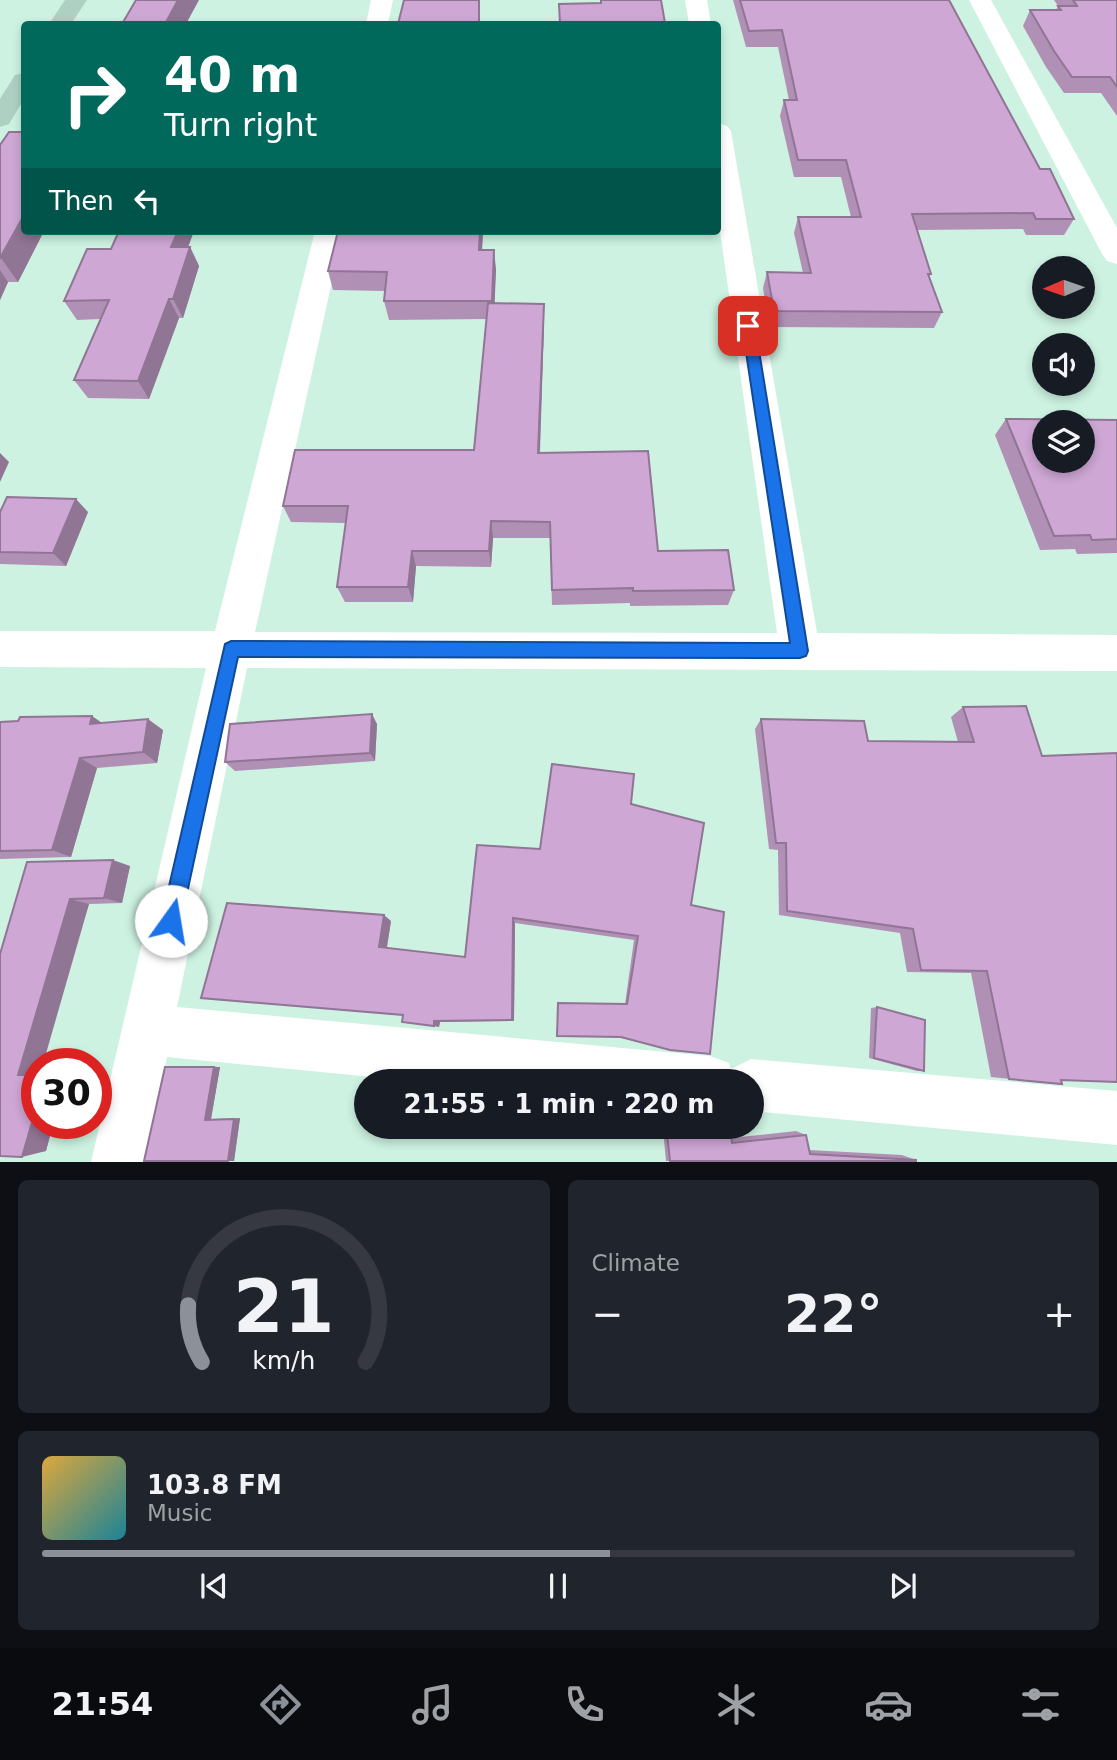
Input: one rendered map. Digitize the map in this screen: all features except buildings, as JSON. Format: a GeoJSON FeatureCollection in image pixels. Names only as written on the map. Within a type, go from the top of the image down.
{"type":"FeatureCollection","features":[{"type":"Feature","properties":{"kind":"main road"},"geometry":{"type":"LineString","coordinates":[[62,21],[76,0]]}},
{"type":"Feature","properties":{"kind":"main road"},"geometry":{"type":"LineString","coordinates":[[0,118],[21,85]]}},
{"type":"Feature","properties":{"kind":"street"},"geometry":{"type":"LineString","coordinates":[[378,21],[382,0]]}},
{"type":"Feature","properties":{"kind":"street"},"geometry":{"type":"LineString","coordinates":[[696,0],[700,21]]}},
{"type":"Feature","properties":{"kind":"street"},"geometry":{"type":"LineString","coordinates":[[980,0],[1117,254]]}},
{"type":"Feature","properties":{"kind":"street"},"geometry":{"type":"LineString","coordinates":[[721,150],[800,651]]}},
{"type":"Feature","properties":{"kind":"street"},"geometry":{"type":"LineString","coordinates":[[118,1161],[231,649],[328,235]]}},
{"type":"Feature","properties":{"kind":"street"},"geometry":{"type":"LineString","coordinates":[[0,649],[1117,653]]}},
{"type":"Feature","properties":{"kind":"street"},"geometry":{"type":"LineString","coordinates":[[147,1030],[569,1069]]}},
{"type":"Feature","properties":{"kind":"street"},"geometry":{"type":"LineString","coordinates":[[764,1086],[1117,1118]]}},
{"type":"Feature","properties":{"kind":"route"},"geometry":{"type":"LineString","coordinates":[[171,921],[231,649],[800,651],[748,326]]}}]}
